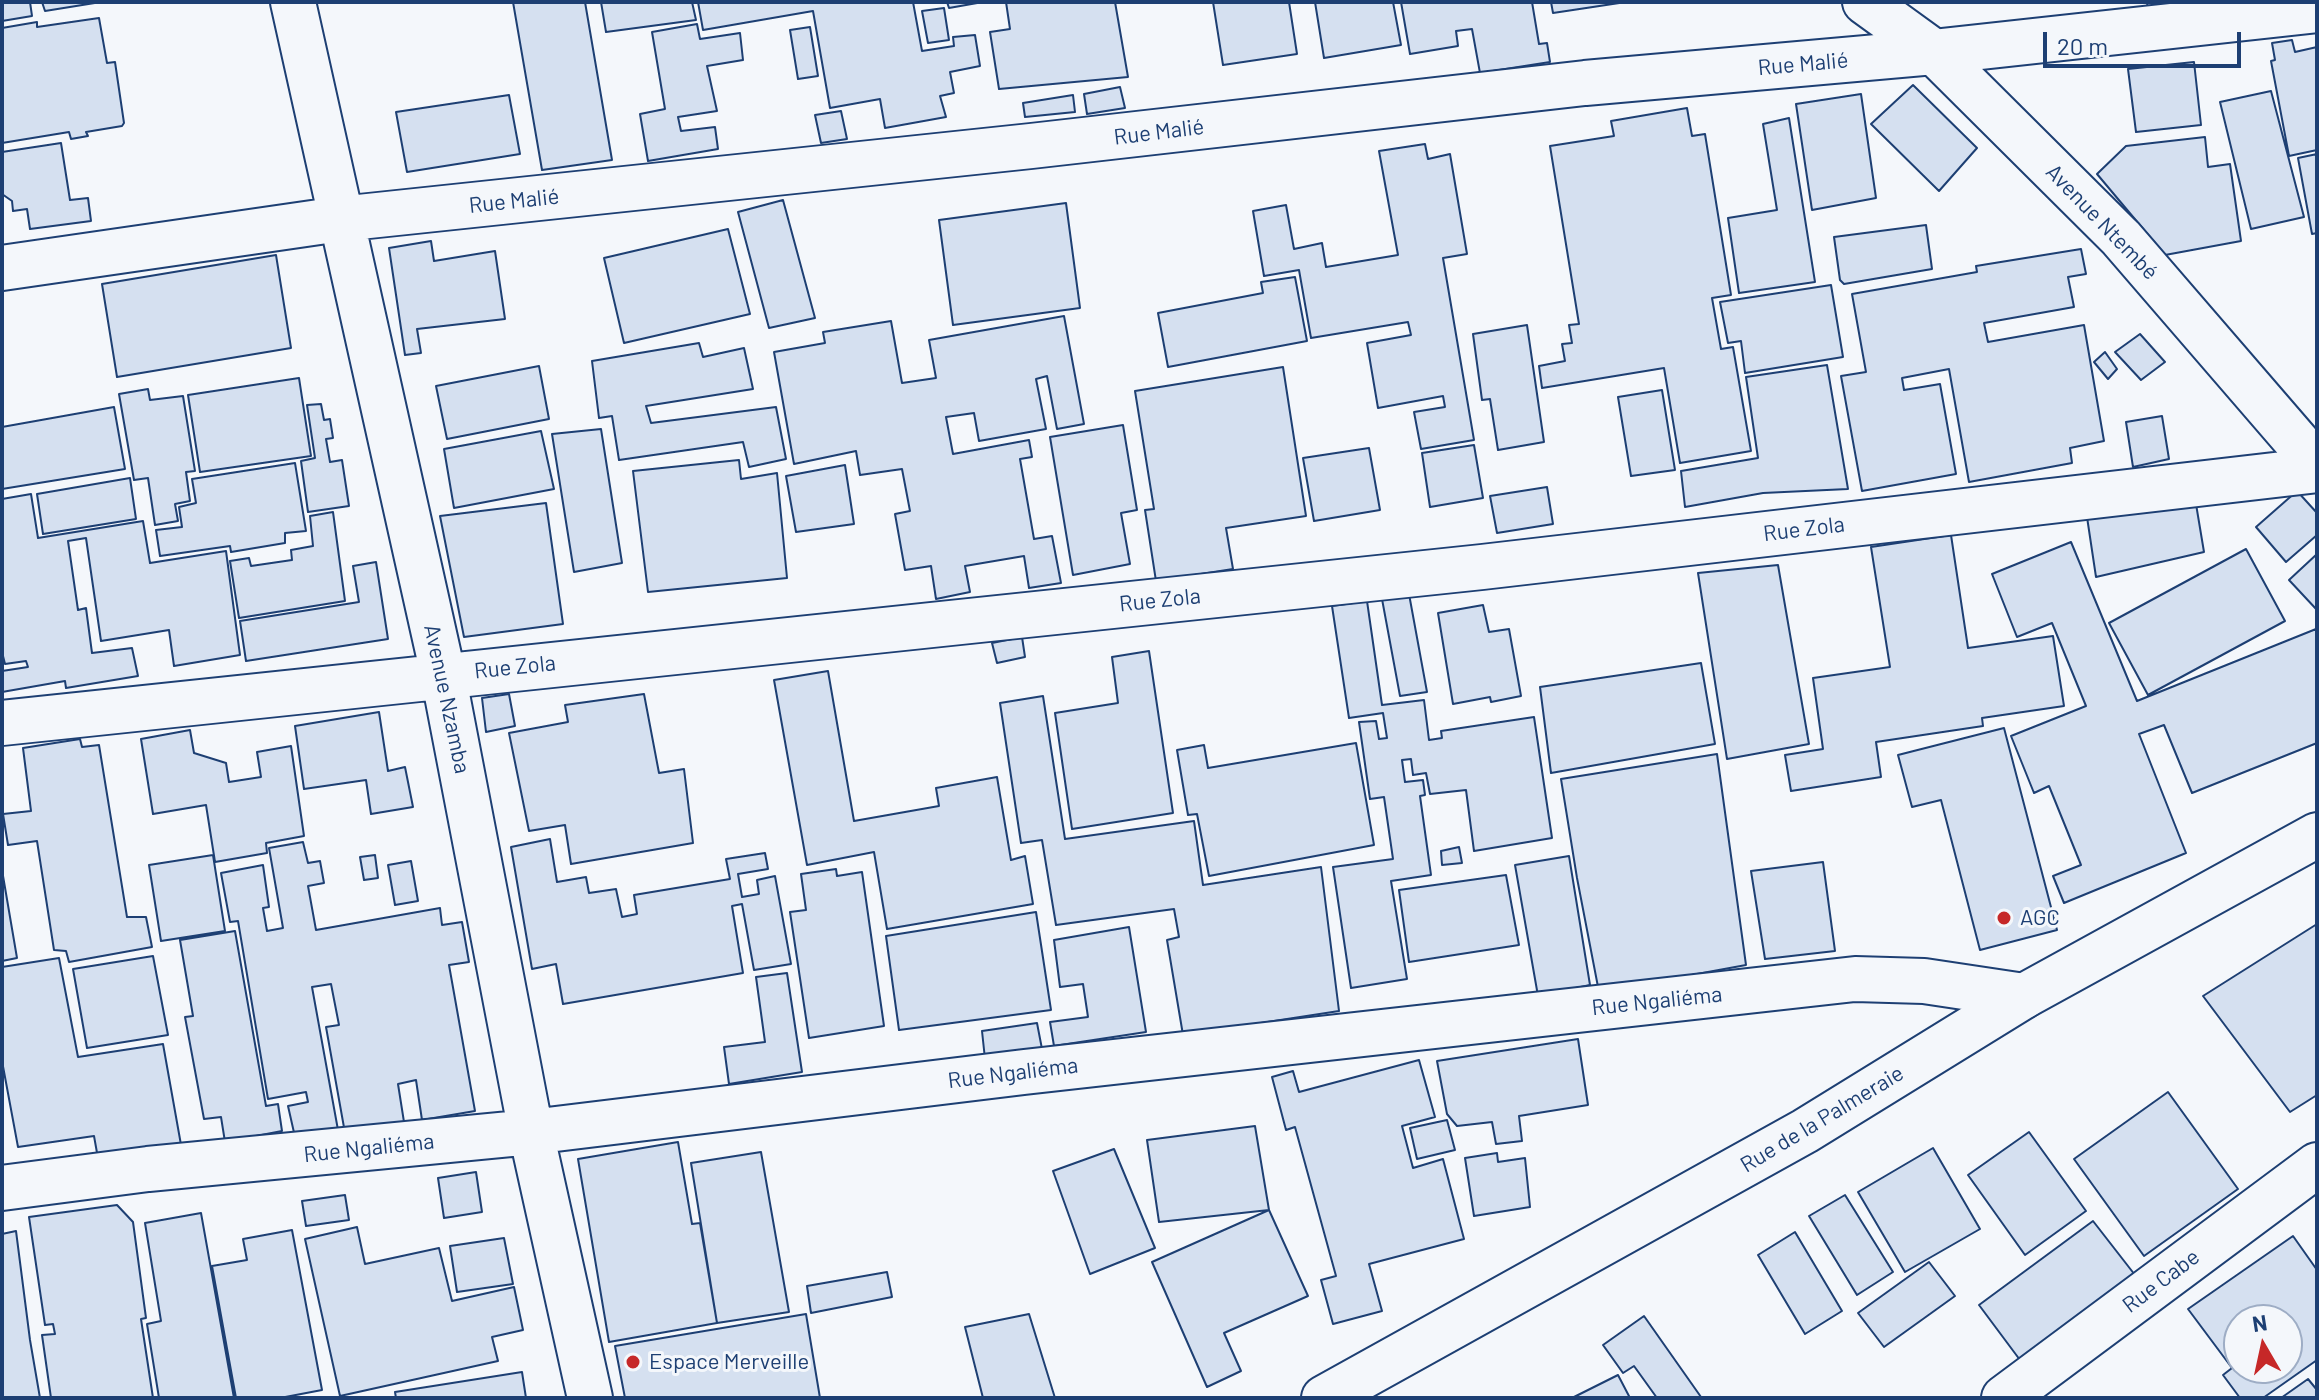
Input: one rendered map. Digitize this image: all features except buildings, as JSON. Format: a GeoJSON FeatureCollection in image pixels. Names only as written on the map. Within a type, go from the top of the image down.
{"type":"FeatureCollection","features":[{"type":"Feature","properties":{"kind":"street","name":"Avenue Nzamba"},"geometry":{"type":"LineString","coordinates":[[293,2],[443,674],[531,1132],[590,1398]]}},
{"type":"Feature","properties":{"kind":"street","name":"Avenue Ntembé"},"geometry":{"type":"LineString","coordinates":[[1865,2],[1934,52],[2121,238],[2317,467]]}},
{"type":"Feature","properties":{"kind":"street","name":"Rue Malié"},"geometry":{"type":"LineString","coordinates":[[2,268],[340,219],[1015,148],[1585,83],[1934,52],[2317,10]]}},
{"type":"Feature","properties":{"kind":"street","name":"Rue Zola"},"geometry":{"type":"LineString","coordinates":[[2,723],[443,674],[1482,567],[2317,467]]}},
{"type":"Feature","properties":{"kind":"street","name":"Rue de la Palmeraie"},"geometry":{"type":"LineString","coordinates":[[1324,1398],[1805,1131],[2024,996],[2317,835]]}},
{"type":"Feature","properties":{"kind":"street","name":"Rue Ngaliéma"},"geometry":{"type":"LineString","coordinates":[[2,1188],[148,1169],[531,1132],[1024,1072],[1855,979],[1924,981],[2024,996]]}},
{"type":"Feature","properties":{"kind":"street","name":"Rue Cabe"},"geometry":{"type":"LineString","coordinates":[[2004,1398],[2317,1165]]}},
{"type":"Feature","properties":{"kind":"place","name":"AGC"},"geometry":{"type":"Point","coordinates":[2004,918]}},
{"type":"Feature","properties":{"kind":"place","name":"Espace Merveille"},"geometry":{"type":"Point","coordinates":[633,1362]}}]}
